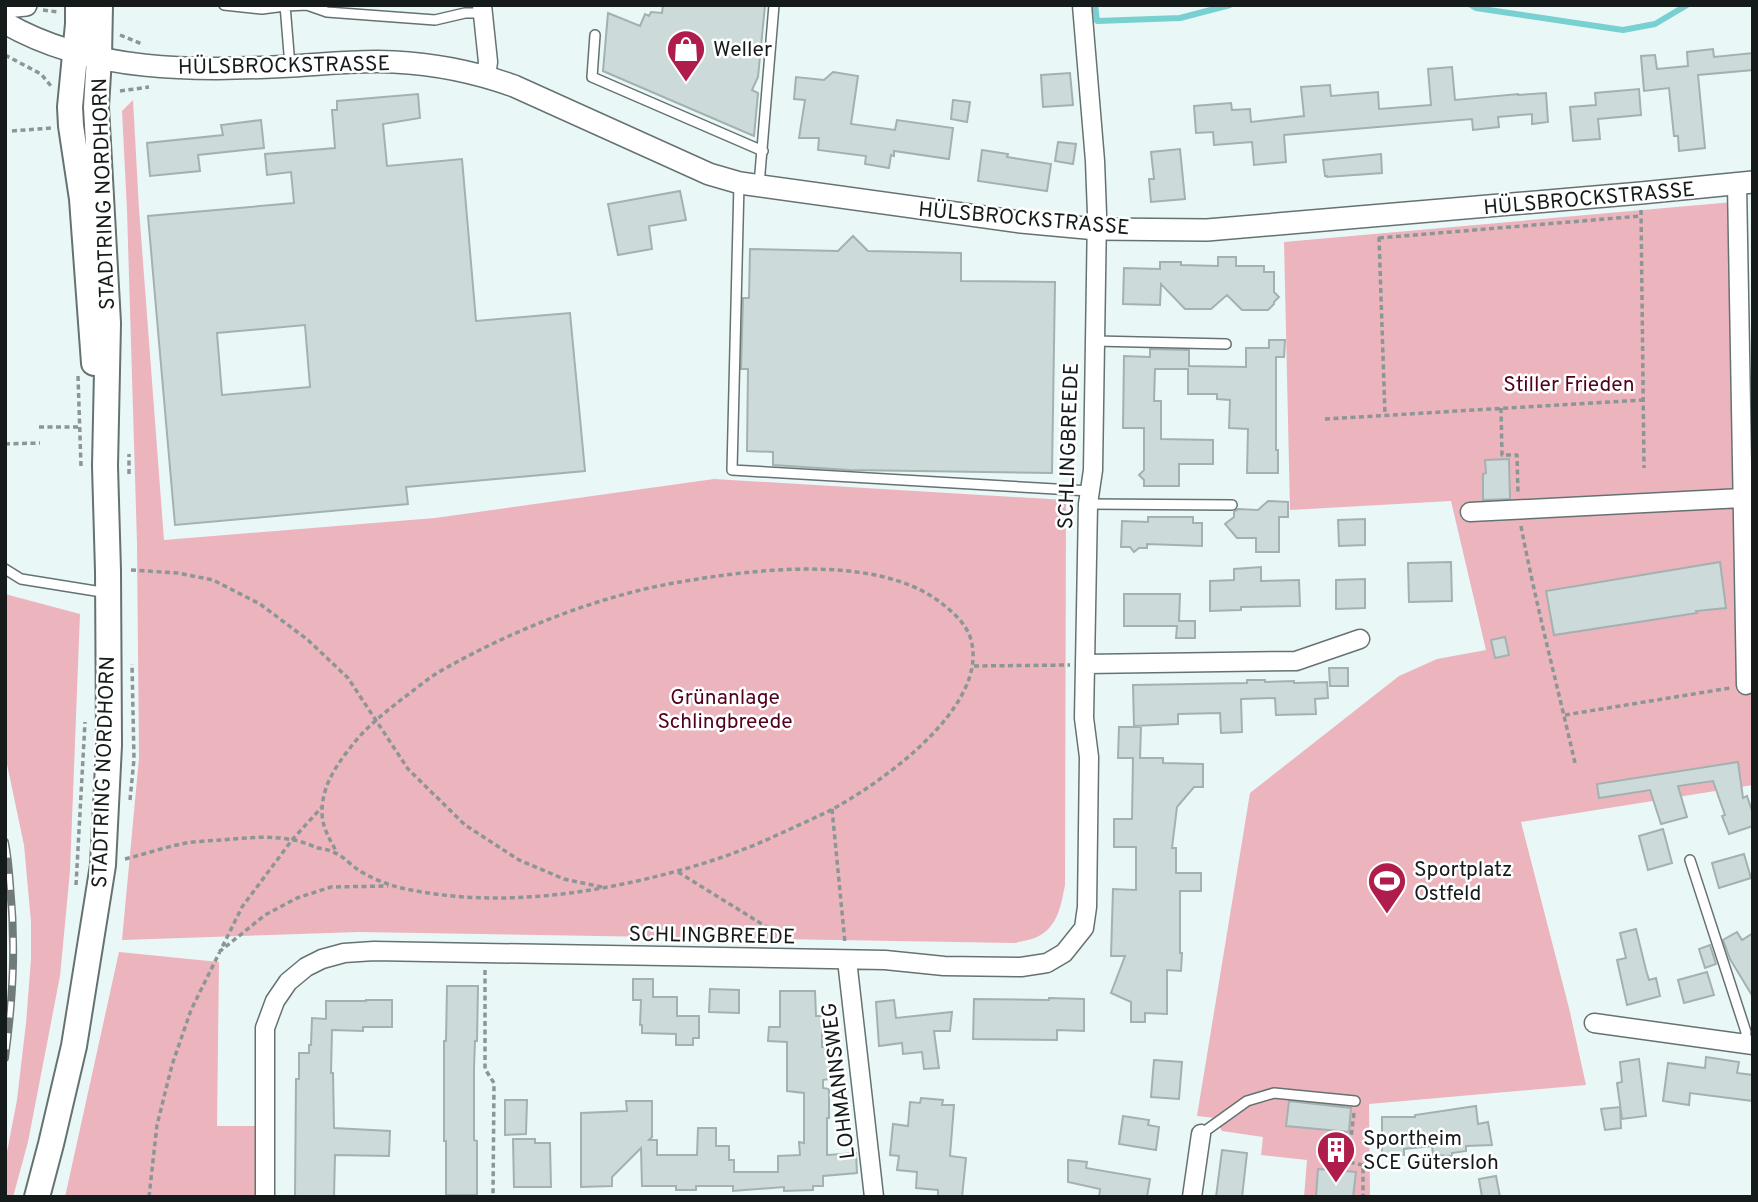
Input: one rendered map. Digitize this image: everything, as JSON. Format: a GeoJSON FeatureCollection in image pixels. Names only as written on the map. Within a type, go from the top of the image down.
{"type":"FeatureCollection","features":[{"type":"Feature","properties":{"kind":"main road","name":"STADTRING NORDHORN"},"geometry":{"type":"LineString","coordinates":[[78,5],[87,55]]}},
{"type":"Feature","properties":{"kind":"main road","name":"STADTRING NORDHORN"},"geometry":{"type":"LineString","coordinates":[[37,1197],[74,1046],[103,865],[109,745],[108,593],[93,466],[92,348],[82,199],[71,125],[71,91],[87,55],[100,5]]}},
{"type":"Feature","properties":{"kind":"street","name":"SCHLINGBREEDE"},"geometry":{"type":"LineString","coordinates":[[265,1197],[265,1028],[275,1001],[288,982],[306,967],[322,959],[344,953],[374,951],[807,959],[1021,967],[1047,963],[1072,946],[1084,928],[1087,907],[1089,757],[1084,718],[1089,497],[1093,470],[1097,229],[1095,161],[1082,5]]}},
{"type":"Feature","properties":{"kind":"street"},"geometry":{"type":"LineString","coordinates":[[5,7],[34,7]]}},
{"type":"Feature","properties":{"kind":"street"},"geometry":{"type":"LineString","coordinates":[[482,9],[488,62],[486,76]]}},
{"type":"Feature","properties":{"kind":"street","name":"HÜLSBROCKSTRASSE"},"geometry":{"type":"LineString","coordinates":[[5,23],[51,45],[141,66],[205,69],[365,61],[455,69],[514,86],[709,174],[749,184],[947,213],[1097,229],[1207,230],[1745,183]]}},
{"type":"Feature","properties":{"kind":"street"},"geometry":{"type":"LineString","coordinates":[[1745,183],[1742,498],[1746,685]]}},
{"type":"Feature","properties":{"kind":"street"},"geometry":{"type":"LineString","coordinates":[[1470,512],[1742,498]]}},
{"type":"Feature","properties":{"kind":"street"},"geometry":{"type":"LineString","coordinates":[[1086,664],[1296,661],[1360,639]]}},
{"type":"Feature","properties":{"kind":"street","name":"LOHMANNSWEG"},"geometry":{"type":"LineString","coordinates":[[847,960],[874,1197]]}},
{"type":"Feature","properties":{"kind":"street"},"geometry":{"type":"LineString","coordinates":[[1594,1023],[1749,1044]]}},
{"type":"Feature","properties":{"kind":"street"},"geometry":{"type":"LineString","coordinates":[[1192,1197],[1201,1133]]}},
{"type":"Feature","properties":{"kind":"lane"},"geometry":{"type":"LineString","coordinates":[[225,5],[262,9],[307,5],[327,12],[435,20],[482,9]]}},
{"type":"Feature","properties":{"kind":"lane"},"geometry":{"type":"LineString","coordinates":[[774,5],[763,151],[749,184],[732,470],[1231,505]]}},
{"type":"Feature","properties":{"kind":"lane"},"geometry":{"type":"LineString","coordinates":[[285,6],[290,66]]}},
{"type":"Feature","properties":{"kind":"lane"},"geometry":{"type":"LineString","coordinates":[[595,35],[592,77],[763,151]]}},
{"type":"Feature","properties":{"kind":"lane"},"geometry":{"type":"LineString","coordinates":[[1095,341],[1226,344]]}},
{"type":"Feature","properties":{"kind":"lane"},"geometry":{"type":"LineString","coordinates":[[5,569],[21,579],[108,593]]}},
{"type":"Feature","properties":{"kind":"lane"},"geometry":{"type":"LineString","coordinates":[[1690,860],[1749,1044]]}},
{"type":"Feature","properties":{"kind":"lane"},"geometry":{"type":"LineString","coordinates":[[1201,1133],[1247,1101],[1274,1093],[1355,1101]]}},
{"type":"Feature","properties":{"kind":"path"},"geometry":{"type":"LineString","coordinates":[[34,7],[58,13],[60,5]]}},
{"type":"Feature","properties":{"kind":"path"},"geometry":{"type":"LineString","coordinates":[[124,43],[125,36]]}},
{"type":"Feature","properties":{"kind":"path"},"geometry":{"type":"LineString","coordinates":[[5,55],[41,74],[52,88]]}},
{"type":"Feature","properties":{"kind":"path"},"geometry":{"type":"LineString","coordinates":[[41,74],[44,67]]}},
{"type":"Feature","properties":{"kind":"path"},"geometry":{"type":"LineString","coordinates":[[12,131],[57,127]]}},
{"type":"Feature","properties":{"kind":"path"},"geometry":{"type":"LineString","coordinates":[[1641,205],[1644,468]]}},
{"type":"Feature","properties":{"kind":"path"},"geometry":{"type":"LineString","coordinates":[[1380,238],[1641,216]]}},
{"type":"Feature","properties":{"kind":"path"},"geometry":{"type":"LineString","coordinates":[[1379,228],[1385,415]]}},
{"type":"Feature","properties":{"kind":"path"},"geometry":{"type":"LineString","coordinates":[[78,372],[80,426],[93,466]]}},
{"type":"Feature","properties":{"kind":"path"},"geometry":{"type":"LineString","coordinates":[[1325,419],[1642,400]]}},
{"type":"Feature","properties":{"kind":"path"},"geometry":{"type":"LineString","coordinates":[[1500,408],[1502,455],[1517,455],[1518,509],[1531,579],[1576,763]]}},
{"type":"Feature","properties":{"kind":"path"},"geometry":{"type":"LineString","coordinates":[[39,427],[80,426]]}},
{"type":"Feature","properties":{"kind":"path"},"geometry":{"type":"LineString","coordinates":[[5,444],[40,443]]}},
{"type":"Feature","properties":{"kind":"path"},"geometry":{"type":"LineString","coordinates":[[218,954],[265,915],[297,898],[331,887],[392,886],[439,895],[488,898],[548,897],[678,872],[760,843],[832,809],[887,775],[931,736],[959,703],[968,685],[974,666],[972,640],[957,615],[928,593],[900,581],[859,573],[810,569],[731,574],[674,583],[620,596],[531,626],[442,670],[376,719],[335,767],[327,785],[322,807],[323,828],[337,853]]}},
{"type":"Feature","properties":{"kind":"path"},"geometry":{"type":"LineString","coordinates":[[131,570],[178,573],[213,580],[260,604],[309,640],[348,678],[408,769],[465,825],[519,860],[564,879],[604,888]]}},
{"type":"Feature","properties":{"kind":"path"},"geometry":{"type":"LineString","coordinates":[[974,666],[1086,664]]}},
{"type":"Feature","properties":{"kind":"path"},"geometry":{"type":"LineString","coordinates":[[1564,715],[1746,685]]}},
{"type":"Feature","properties":{"kind":"path"},"geometry":{"type":"LineString","coordinates":[[75,895],[85,713]]}},
{"type":"Feature","properties":{"kind":"path"},"geometry":{"type":"LineString","coordinates":[[149,1197],[157,1125],[172,1065],[191,1010],[242,907],[292,840],[322,807]]}},
{"type":"Feature","properties":{"kind":"path"},"geometry":{"type":"LineString","coordinates":[[832,809],[847,960]]}},
{"type":"Feature","properties":{"kind":"path"},"geometry":{"type":"LineString","coordinates":[[124,860],[187,842],[262,836],[292,840],[337,853],[362,872],[392,886]]}},
{"type":"Feature","properties":{"kind":"path"},"geometry":{"type":"LineString","coordinates":[[678,872],[804,950],[807,959]]}},
{"type":"Feature","properties":{"kind":"path"},"geometry":{"type":"LineString","coordinates":[[485,954],[485,1069],[494,1083],[493,1197]]}},
{"type":"Feature","properties":{"kind":"path"},"geometry":{"type":"LineString","coordinates":[[1355,1101],[1348,1162],[1363,1165],[1363,1197]]}},
{"type":"Feature","properties":{"kind":"green space","name":"Grünanlage Schlingbreede"},"geometry":{"type":"Polygon","coordinates":[[[133,100],[164,540],[435,518],[714,479],[1066,500],[1065,885],[1057,915],[1050,927],[1037,937],[1015,943],[359,932],[122,940],[139,758],[137,543],[122,111],[133,100]]]}},
{"type":"Feature","properties":{"kind":"green space","name":"Stiller Frieden"},"geometry":{"type":"Polygon","coordinates":[[[1733,202],[1737,477],[1753,475],[1753,785],[1521,822],[1586,1085],[1369,1104],[1370,1197],[1304,1197],[1307,1160],[1261,1155],[1263,1137],[1222,1131],[1215,1118],[1197,1116],[1250,793],[1399,676],[1437,659],[1486,650],[1451,501],[1290,510],[1284,242],[1733,202]]]}},
{"type":"Feature","properties":{"kind":"green space"},"geometry":{"type":"Polygon","coordinates":[[[5,594],[80,614],[70,871],[60,976],[28,1142],[13,1197],[5,1197],[5,1162],[17,1100],[26,1023],[31,922],[24,845],[5,755],[5,594]]]}},
{"type":"Feature","properties":{"kind":"green space"},"geometry":{"type":"Polygon","coordinates":[[[119,952],[219,962],[217,1126],[255,1126],[257,1197],[65,1197],[119,952]]]}},
{"type":"Feature","properties":{"kind":"building"},"geometry":{"type":"Polygon","coordinates":[[[663,5],[765,5],[758,77],[752,90],[758,93],[754,136],[603,71],[608,13],[640,26],[645,14],[649,16],[651,12],[662,13],[663,5]]]}},
{"type":"Feature","properties":{"kind":"building"},"geometry":{"type":"Polygon","coordinates":[[[1713,49],[1714,57],[1753,53],[1753,70],[1698,75],[1705,148],[1679,151],[1678,136],[1674,136],[1669,88],[1644,91],[1641,56],[1655,55],[1657,69],[1688,66],[1687,52],[1713,49]]]}},
{"type":"Feature","properties":{"kind":"building"},"geometry":{"type":"Polygon","coordinates":[[[1452,67],[1455,100],[1546,93],[1548,122],[1532,124],[1532,114],[1498,117],[1499,127],[1473,130],[1472,119],[1284,135],[1286,162],[1254,165],[1252,142],[1214,145],[1213,132],[1196,133],[1194,106],[1231,103],[1232,110],[1250,109],[1251,122],[1304,116],[1301,87],[1330,85],[1331,96],[1378,92],[1379,109],[1431,105],[1428,69],[1452,67]]]}},
{"type":"Feature","properties":{"kind":"building"},"geometry":{"type":"Polygon","coordinates":[[[833,72],[858,76],[851,124],[895,130],[897,120],[953,128],[949,159],[894,151],[889,168],[865,164],[866,156],[818,150],[819,138],[799,138],[805,100],[794,99],[796,77],[824,80],[833,72]]]}},
{"type":"Feature","properties":{"kind":"building"},"geometry":{"type":"Polygon","coordinates":[[[1070,73],[1073,105],[1043,107],[1041,75],[1070,73]]]}},
{"type":"Feature","properties":{"kind":"building"},"geometry":{"type":"Polygon","coordinates":[[[1639,89],[1641,115],[1598,119],[1600,139],[1573,141],[1570,107],[1596,105],[1595,93],[1639,89]]]}},
{"type":"Feature","properties":{"kind":"building"},"geometry":{"type":"Polygon","coordinates":[[[418,94],[420,118],[383,124],[387,166],[462,159],[476,321],[570,313],[585,471],[406,487],[408,504],[175,525],[148,216],[294,203],[291,172],[267,175],[265,154],[335,148],[332,110],[337,110],[337,101],[418,94]],[[305,325],[217,333],[222,395],[310,387],[305,325]]]}},
{"type":"Feature","properties":{"kind":"building"},"geometry":{"type":"Polygon","coordinates":[[[953,100],[970,102],[967,122],[951,119],[953,100]]]}},
{"type":"Feature","properties":{"kind":"building"},"geometry":{"type":"Polygon","coordinates":[[[261,120],[264,148],[198,155],[200,171],[150,176],[147,143],[223,135],[221,125],[261,120]]]}},
{"type":"Feature","properties":{"kind":"building"},"geometry":{"type":"Polygon","coordinates":[[[1058,142],[1076,144],[1073,164],[1055,161],[1058,142]]]}},
{"type":"Feature","properties":{"kind":"building"},"geometry":{"type":"Polygon","coordinates":[[[1180,149],[1185,199],[1151,202],[1149,179],[1154,179],[1151,152],[1180,149]]]}},
{"type":"Feature","properties":{"kind":"building"},"geometry":{"type":"Polygon","coordinates":[[[982,150],[1051,164],[1047,191],[978,181],[982,150]]]}},
{"type":"Feature","properties":{"kind":"building"},"geometry":{"type":"Polygon","coordinates":[[[1381,154],[1382,173],[1325,176],[1323,160],[1381,154]]]}},
{"type":"Feature","properties":{"kind":"building"},"geometry":{"type":"Polygon","coordinates":[[[680,191],[686,220],[649,226],[652,249],[618,255],[608,204],[680,191]]]}},
{"type":"Feature","properties":{"kind":"building"},"geometry":{"type":"Polygon","coordinates":[[[853,236],[868,251],[961,253],[961,281],[1055,282],[1052,473],[849,470],[773,465],[773,452],[747,451],[748,369],[741,369],[743,298],[749,298],[750,249],[838,251],[853,236]]]}},
{"type":"Feature","properties":{"kind":"building"},"geometry":{"type":"Polygon","coordinates":[[[1218,257],[1236,257],[1236,266],[1264,266],[1264,272],[1274,272],[1274,292],[1279,297],[1274,304],[1268,310],[1242,310],[1227,295],[1211,309],[1185,309],[1161,284],[1160,305],[1123,304],[1124,268],[1160,269],[1160,262],[1218,266],[1218,257]]]}},
{"type":"Feature","properties":{"kind":"building"},"geometry":{"type":"Polygon","coordinates":[[[1269,340],[1285,340],[1284,357],[1276,357],[1278,473],[1247,473],[1248,429],[1229,428],[1230,400],[1217,399],[1217,394],[1188,394],[1188,369],[1155,369],[1154,401],[1161,401],[1161,439],[1213,440],[1213,464],[1179,464],[1179,486],[1144,486],[1144,480],[1139,475],[1144,470],[1144,428],[1123,428],[1124,356],[1150,357],[1150,349],[1189,350],[1189,366],[1246,367],[1246,348],[1269,348],[1269,340]]]}},
{"type":"Feature","properties":{"kind":"building"},"geometry":{"type":"Polygon","coordinates":[[[1509,459],[1510,499],[1483,500],[1485,460],[1509,459]]]}},
{"type":"Feature","properties":{"kind":"building"},"geometry":{"type":"Polygon","coordinates":[[[1268,501],[1288,502],[1288,517],[1279,517],[1279,552],[1256,552],[1256,538],[1237,538],[1225,524],[1234,517],[1234,512],[1238,509],[1258,510],[1268,501]]]}},
{"type":"Feature","properties":{"kind":"building"},"geometry":{"type":"Polygon","coordinates":[[[1148,517],[1193,517],[1193,523],[1202,523],[1202,546],[1147,544],[1147,548],[1139,548],[1134,552],[1130,547],[1121,547],[1122,521],[1148,522],[1148,517]]]}},
{"type":"Feature","properties":{"kind":"building"},"geometry":{"type":"Polygon","coordinates":[[[1365,519],[1365,545],[1339,546],[1338,520],[1365,519]]]}},
{"type":"Feature","properties":{"kind":"building"},"geometry":{"type":"Polygon","coordinates":[[[1451,562],[1452,601],[1409,602],[1408,563],[1451,562]]]}},
{"type":"Feature","properties":{"kind":"building"},"geometry":{"type":"Polygon","coordinates":[[[1720,562],[1726,608],[1554,635],[1546,591],[1720,562]]]}},
{"type":"Feature","properties":{"kind":"building"},"geometry":{"type":"Polygon","coordinates":[[[1261,567],[1261,581],[1299,580],[1300,606],[1241,607],[1241,610],[1210,611],[1210,581],[1234,580],[1234,569],[1261,567]]]}},
{"type":"Feature","properties":{"kind":"building"},"geometry":{"type":"Polygon","coordinates":[[[1365,579],[1365,608],[1336,609],[1336,580],[1365,579]]]}},
{"type":"Feature","properties":{"kind":"building"},"geometry":{"type":"Polygon","coordinates":[[[1124,594],[1180,594],[1179,621],[1195,621],[1195,638],[1176,638],[1177,626],[1124,626],[1124,594]]]}},
{"type":"Feature","properties":{"kind":"building"},"geometry":{"type":"Polygon","coordinates":[[[1505,637],[1509,655],[1495,658],[1491,640],[1505,637]]]}},
{"type":"Feature","properties":{"kind":"building"},"geometry":{"type":"Polygon","coordinates":[[[1329,668],[1348,668],[1348,686],[1330,686],[1329,668]]]}},
{"type":"Feature","properties":{"kind":"building"},"geometry":{"type":"Polygon","coordinates":[[[1247,680],[1327,682],[1328,698],[1315,699],[1316,714],[1276,715],[1275,698],[1241,699],[1242,732],[1221,733],[1220,713],[1178,714],[1178,724],[1134,726],[1133,685],[1247,683],[1247,680]]]}},
{"type":"Feature","properties":{"kind":"building"},"geometry":{"type":"Polygon","coordinates":[[[1119,727],[1141,727],[1140,758],[1163,758],[1163,763],[1203,764],[1203,787],[1194,787],[1177,807],[1172,848],[1176,848],[1176,873],[1201,873],[1201,891],[1180,891],[1181,971],[1167,970],[1167,1014],[1145,1013],[1145,1022],[1131,1022],[1131,1002],[1111,993],[1125,956],[1111,956],[1113,889],[1136,890],[1136,847],[1114,847],[1114,819],[1132,819],[1133,758],[1118,758],[1119,727]]]}},
{"type":"Feature","properties":{"kind":"building"},"geometry":{"type":"Polygon","coordinates":[[[1738,762],[1743,798],[1747,796],[1753,814],[1753,826],[1729,834],[1713,781],[1678,786],[1687,817],[1661,824],[1650,790],[1599,798],[1597,784],[1738,762]]]}},
{"type":"Feature","properties":{"kind":"building"},"geometry":{"type":"Polygon","coordinates":[[[1663,829],[1672,863],[1648,870],[1639,836],[1663,829]]]}},
{"type":"Feature","properties":{"kind":"building"},"geometry":{"type":"Polygon","coordinates":[[[1744,854],[1751,878],[1719,888],[1712,863],[1744,854]]]}},
{"type":"Feature","properties":{"kind":"building"},"geometry":{"type":"Polygon","coordinates":[[[1636,929],[1649,980],[1656,978],[1660,996],[1627,1005],[1617,960],[1626,958],[1620,933],[1636,929]]]}},
{"type":"Feature","properties":{"kind":"building"},"geometry":{"type":"Polygon","coordinates":[[[1737,932],[1742,940],[1753,933],[1753,997],[1730,959],[1723,940],[1737,932]]]}},
{"type":"Feature","properties":{"kind":"building"},"geometry":{"type":"Polygon","coordinates":[[[1710,945],[1716,964],[1705,968],[1699,949],[1710,945]]]}},
{"type":"Feature","properties":{"kind":"building"},"geometry":{"type":"Polygon","coordinates":[[[1707,972],[1714,995],[1684,1003],[1678,980],[1707,972]]]}},
{"type":"Feature","properties":{"kind":"building"},"geometry":{"type":"Polygon","coordinates":[[[633,979],[653,979],[653,997],[677,997],[677,1016],[699,1016],[699,1038],[693,1038],[693,1045],[676,1045],[676,1034],[642,1033],[641,1000],[633,1000],[633,979]]]}},
{"type":"Feature","properties":{"kind":"building"},"geometry":{"type":"Polygon","coordinates":[[[447,986],[478,986],[474,1068],[477,1195],[446,1195],[444,1041],[447,986]]]}},
{"type":"Feature","properties":{"kind":"building"},"geometry":{"type":"Polygon","coordinates":[[[710,989],[739,990],[739,1013],[709,1012],[710,989]]]}},
{"type":"Feature","properties":{"kind":"building"},"geometry":{"type":"Polygon","coordinates":[[[780,991],[815,991],[816,1016],[822,1016],[822,1047],[832,1047],[829,1079],[823,1080],[823,1088],[829,1089],[827,1155],[856,1153],[857,1173],[823,1176],[823,1186],[813,1186],[813,1190],[784,1191],[784,1187],[733,1191],[733,1186],[696,1186],[696,1190],[676,1190],[676,1186],[642,1186],[641,1148],[612,1177],[612,1186],[581,1187],[581,1113],[627,1111],[626,1101],[652,1101],[652,1137],[649,1140],[657,1140],[657,1155],[697,1155],[698,1128],[716,1128],[716,1146],[729,1146],[729,1160],[734,1160],[734,1172],[778,1172],[778,1156],[800,1155],[799,1142],[804,1143],[804,1093],[787,1091],[787,1042],[768,1041],[769,1027],[780,1027],[780,991]]]}},
{"type":"Feature","properties":{"kind":"building"},"geometry":{"type":"Polygon","coordinates":[[[974,999],[1084,999],[1084,1031],[1057,1030],[1057,1040],[973,1039],[974,999]]]}},
{"type":"Feature","properties":{"kind":"building"},"geometry":{"type":"Polygon","coordinates":[[[392,1000],[392,1027],[363,1027],[363,1031],[332,1030],[334,1128],[390,1131],[389,1156],[335,1155],[334,1197],[295,1197],[296,1079],[299,1079],[299,1053],[309,1053],[312,1018],[326,1019],[326,1001],[392,1000]]]}},
{"type":"Feature","properties":{"kind":"building"},"geometry":{"type":"Polygon","coordinates":[[[894,1000],[896,1018],[952,1012],[950,1031],[934,1031],[939,1068],[924,1069],[922,1052],[903,1054],[902,1043],[879,1046],[876,1002],[894,1000]]]}},
{"type":"Feature","properties":{"kind":"building"},"geometry":{"type":"Polygon","coordinates":[[[1706,1057],[1739,1062],[1737,1073],[1753,1075],[1753,1101],[1690,1093],[1689,1105],[1663,1101],[1668,1063],[1705,1068],[1706,1057]]]}},
{"type":"Feature","properties":{"kind":"building"},"geometry":{"type":"Polygon","coordinates":[[[1639,1059],[1646,1116],[1622,1119],[1617,1083],[1622,1082],[1620,1062],[1639,1059]]]}},
{"type":"Feature","properties":{"kind":"building"},"geometry":{"type":"Polygon","coordinates":[[[1154,1060],[1182,1062],[1179,1099],[1151,1097],[1154,1060]]]}},
{"type":"Feature","properties":{"kind":"building"},"geometry":{"type":"Polygon","coordinates":[[[921,1098],[943,1100],[942,1105],[954,1105],[950,1156],[966,1158],[962,1197],[938,1197],[938,1190],[916,1188],[917,1172],[897,1170],[899,1156],[890,1155],[893,1124],[908,1126],[910,1102],[920,1103],[921,1098]]]}},
{"type":"Feature","properties":{"kind":"building"},"geometry":{"type":"Polygon","coordinates":[[[505,1100],[527,1100],[526,1134],[505,1135],[505,1100]]]}},
{"type":"Feature","properties":{"kind":"building"},"geometry":{"type":"Polygon","coordinates":[[[1289,1101],[1351,1108],[1349,1132],[1286,1126],[1289,1101]]]}},
{"type":"Feature","properties":{"kind":"building"},"geometry":{"type":"Polygon","coordinates":[[[1476,1106],[1478,1124],[1488,1122],[1492,1145],[1466,1146],[1466,1151],[1452,1153],[1452,1156],[1433,1155],[1432,1146],[1404,1149],[1404,1155],[1382,1154],[1382,1117],[1415,1117],[1476,1106]]]}},
{"type":"Feature","properties":{"kind":"building"},"geometry":{"type":"Polygon","coordinates":[[[1620,1107],[1621,1128],[1605,1130],[1601,1109],[1620,1107]]]}},
{"type":"Feature","properties":{"kind":"building"},"geometry":{"type":"Polygon","coordinates":[[[1123,1116],[1149,1120],[1148,1125],[1159,1127],[1156,1150],[1119,1144],[1123,1116]]]}},
{"type":"Feature","properties":{"kind":"building"},"geometry":{"type":"Polygon","coordinates":[[[513,1139],[535,1139],[535,1143],[550,1143],[551,1187],[514,1187],[513,1139]]]}},
{"type":"Feature","properties":{"kind":"building"},"geometry":{"type":"Polygon","coordinates":[[[1222,1150],[1247,1153],[1242,1197],[1216,1197],[1222,1150]]]}},
{"type":"Feature","properties":{"kind":"building"},"geometry":{"type":"Polygon","coordinates":[[[1068,1160],[1087,1162],[1086,1168],[1150,1179],[1147,1197],[1099,1197],[1100,1189],[1068,1182],[1068,1160]]]}},
{"type":"Feature","properties":{"kind":"building","name":"Sportheim SCE Gütersloh"},"geometry":{"type":"Polygon","coordinates":[[[1318,1169],[1356,1172],[1353,1197],[1316,1197],[1318,1169]]]}},
{"type":"Feature","properties":{"kind":"building"},"geometry":{"type":"Polygon","coordinates":[[[1496,1176],[1500,1197],[1482,1197],[1479,1179],[1496,1176]]]}},
{"type":"Feature","properties":{"kind":"waterway"},"geometry":{"type":"LineString","coordinates":[[1095,5],[1097,21],[1180,18],[1230,5]]}},
{"type":"Feature","properties":{"kind":"waterway"},"geometry":{"type":"LineString","coordinates":[[1471,5],[1476,8],[1623,30],[1655,24],[1687,5]]}},
{"type":"Feature","properties":{"kind":"railway"},"geometry":{"type":"LineString","coordinates":[[5,842],[12,907],[13,951],[12,993],[5,1058]]}},
{"type":"Feature","properties":{"kind":"place","name":"Weller"},"geometry":{"type":"Point","coordinates":[686,83]}},
{"type":"Feature","properties":{"kind":"place","name":"Sportplatz Ostfeld"},"geometry":{"type":"Point","coordinates":[1387,915]}},
{"type":"Feature","properties":{"kind":"place","name":"Sportheim SCE Gütersloh"},"geometry":{"type":"Point","coordinates":[1336,1184]}}]}
